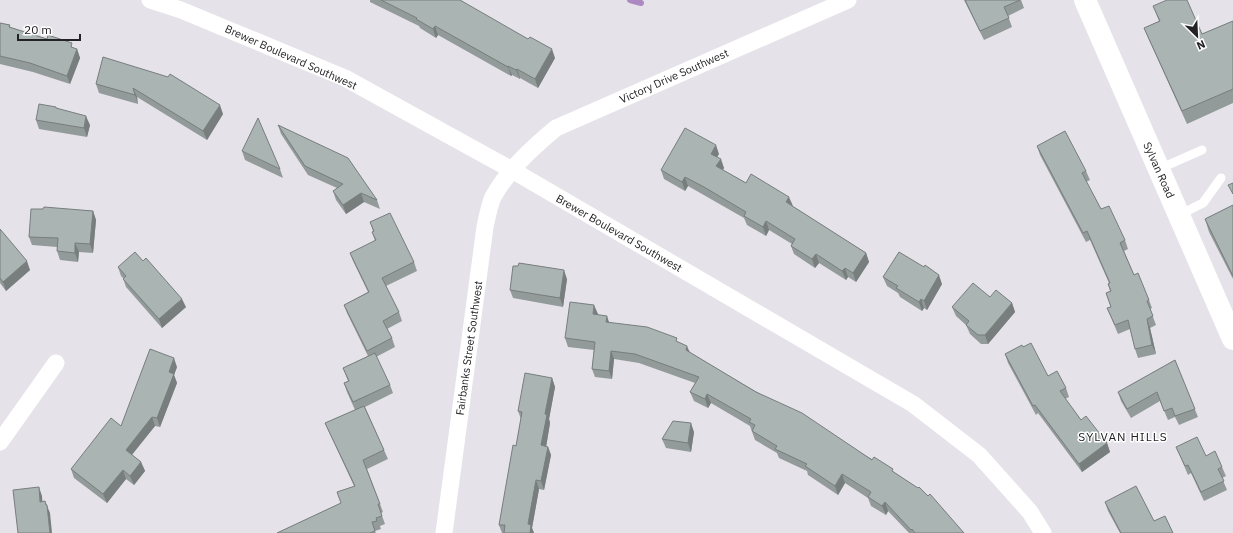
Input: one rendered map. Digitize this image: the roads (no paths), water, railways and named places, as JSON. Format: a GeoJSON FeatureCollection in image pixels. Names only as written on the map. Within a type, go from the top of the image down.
{"type":"FeatureCollection","features":[{"type":"Feature","properties":{"kind":"main road","name":"Sylvan Road"},"geometry":{"type":"LineString","coordinates":[[1085,0],[1233,339]]}},
{"type":"Feature","properties":{"kind":"street","name":"Brewer Boulevard Southwest"},"geometry":{"type":"LineString","coordinates":[[150,0],[181,10],[345,78],[512,170],[913,404],[980,455],[1030,512],[1043,533]]}},
{"type":"Feature","properties":{"kind":"street","name":"Victory Drive Southwest"},"geometry":{"type":"LineString","coordinates":[[512,170],[532,147],[556,128],[848,0]]}},
{"type":"Feature","properties":{"kind":"street","name":"Fairbanks Street Southwest"},"geometry":{"type":"LineString","coordinates":[[444,533],[485,228],[492,198],[512,170]]}},
{"type":"Feature","properties":{"kind":"street"},"geometry":{"type":"LineString","coordinates":[[0,442],[56,363]]}},
{"type":"Feature","properties":{"kind":"lane"},"geometry":{"type":"LineString","coordinates":[[1159,169],[1202,150]]}},
{"type":"Feature","properties":{"kind":"lane"},"geometry":{"type":"LineString","coordinates":[[1179,215],[1203,203],[1221,178]]}},
{"type":"Feature","properties":{"kind":"waterway"},"geometry":{"type":"LineString","coordinates":[[630,0],[641,3]]}},
{"type":"Feature","properties":{"kind":"district","name":"SYLVAN HILLS"},"geometry":{"type":"Point","coordinates":[1123,436]}}]}
